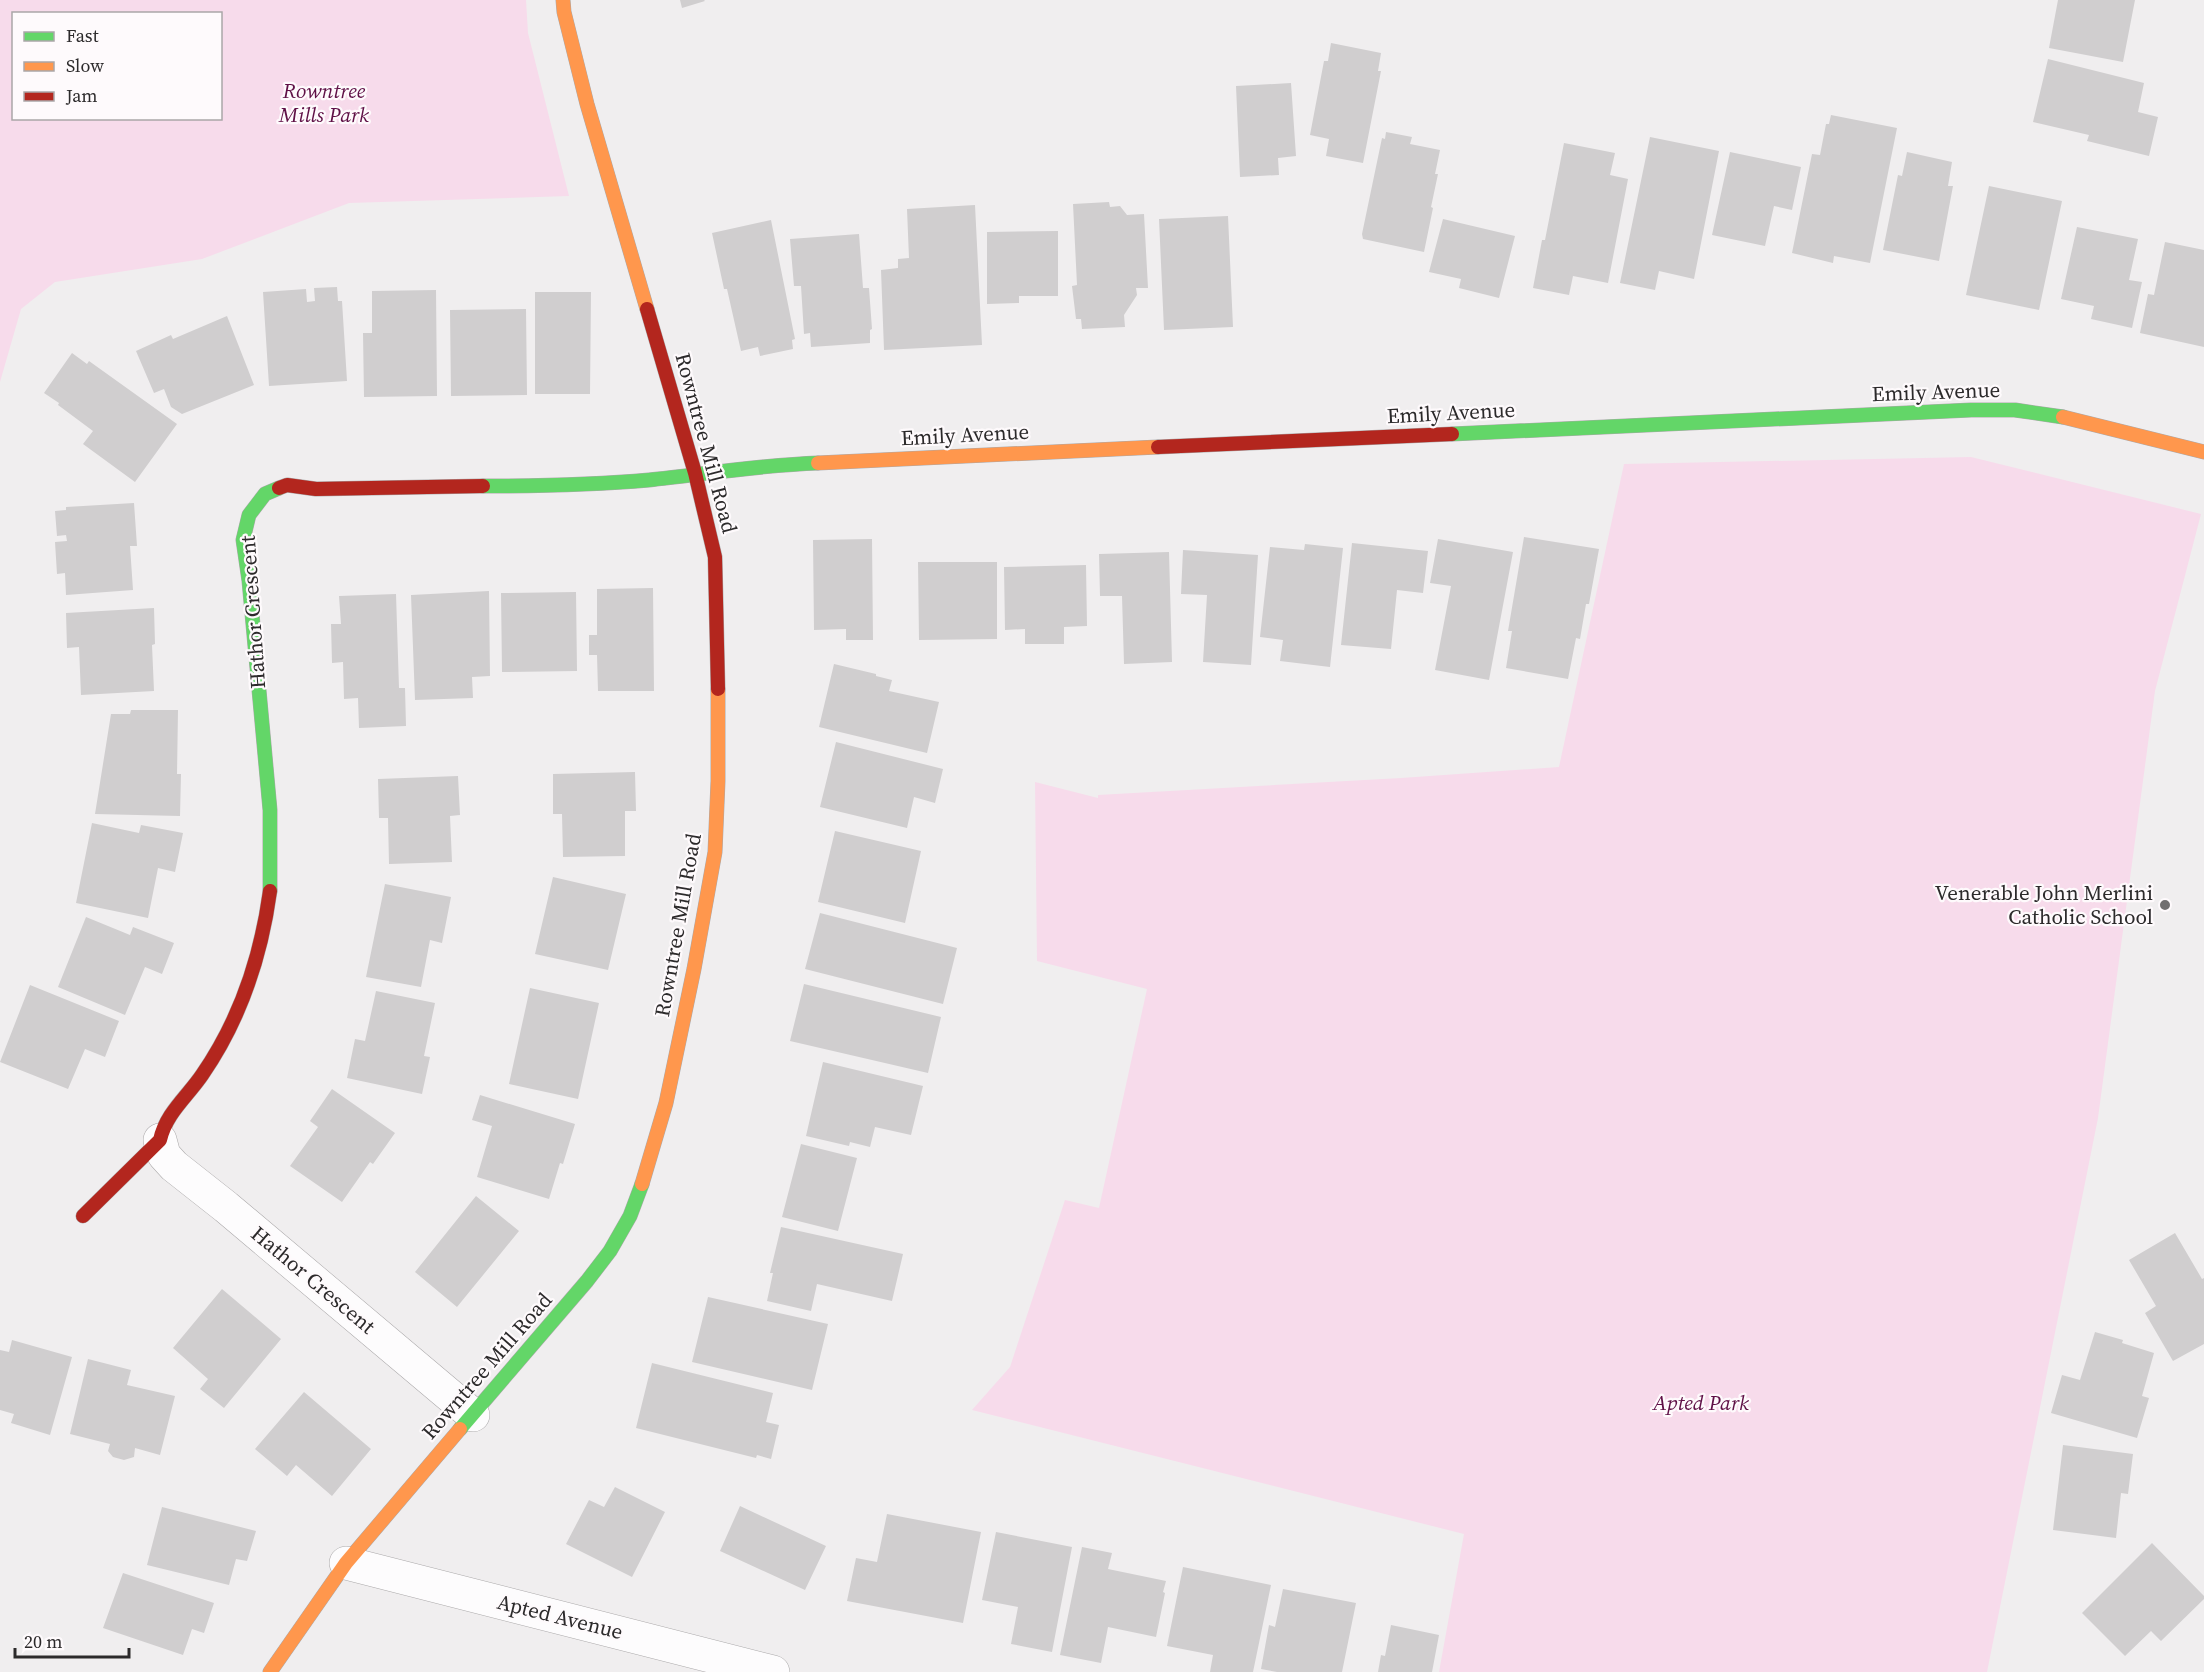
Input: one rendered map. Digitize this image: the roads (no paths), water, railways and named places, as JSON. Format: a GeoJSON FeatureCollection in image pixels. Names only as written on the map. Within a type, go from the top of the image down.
{"type":"FeatureCollection","features":[{"type":"Feature","properties":{"kind":"street","name":"Rowntree Mill Road"},"geometry":{"type":"LineString","coordinates":[[270,1672],[346,1563],[567,1306],[610,1251],[630,1216],[649,1166],[666,1103],[694,969],[715,852],[718,733],[715,558],[695,473],[587,104],[563,0]]}},
{"type":"Feature","properties":{"kind":"street","name":"Emily Avenue"},"geometry":{"type":"LineString","coordinates":[[695,473],[796,464],[1971,410],[2015,410],[2061,417],[2204,452]]}},
{"type":"Feature","properties":{"kind":"street","name":"Hathor Crescent"},"geometry":{"type":"LineString","coordinates":[[473,1415],[174,1166],[164,1155],[160,1140],[163,1127],[170,1115],[201,1075],[238,1013],[258,956],[266,920],[271,883],[270,810],[249,581],[243,540],[249,515],[265,494],[287,485],[316,489],[583,485],[649,480],[695,473]]}},
{"type":"Feature","properties":{"kind":"street","name":"Hathor Crescent"},"geometry":{"type":"LineString","coordinates":[[83,1216],[160,1140]]}},
{"type":"Feature","properties":{"kind":"street","name":"Apted Avenue"},"geometry":{"type":"LineString","coordinates":[[346,1563],[773,1672]]}},
{"type":"Feature","properties":{"kind":"place","name":"Venerable John Merlini Catholic School"},"geometry":{"type":"Point","coordinates":[2165,905]}},
{"type":"Feature","properties":{"kind":"park label","name":"Rowntree Mills Park"},"geometry":{"type":"Point","coordinates":[324,103]}},
{"type":"Feature","properties":{"kind":"park label","name":"Apted Park"},"geometry":{"type":"Point","coordinates":[1701,1403]}}]}
